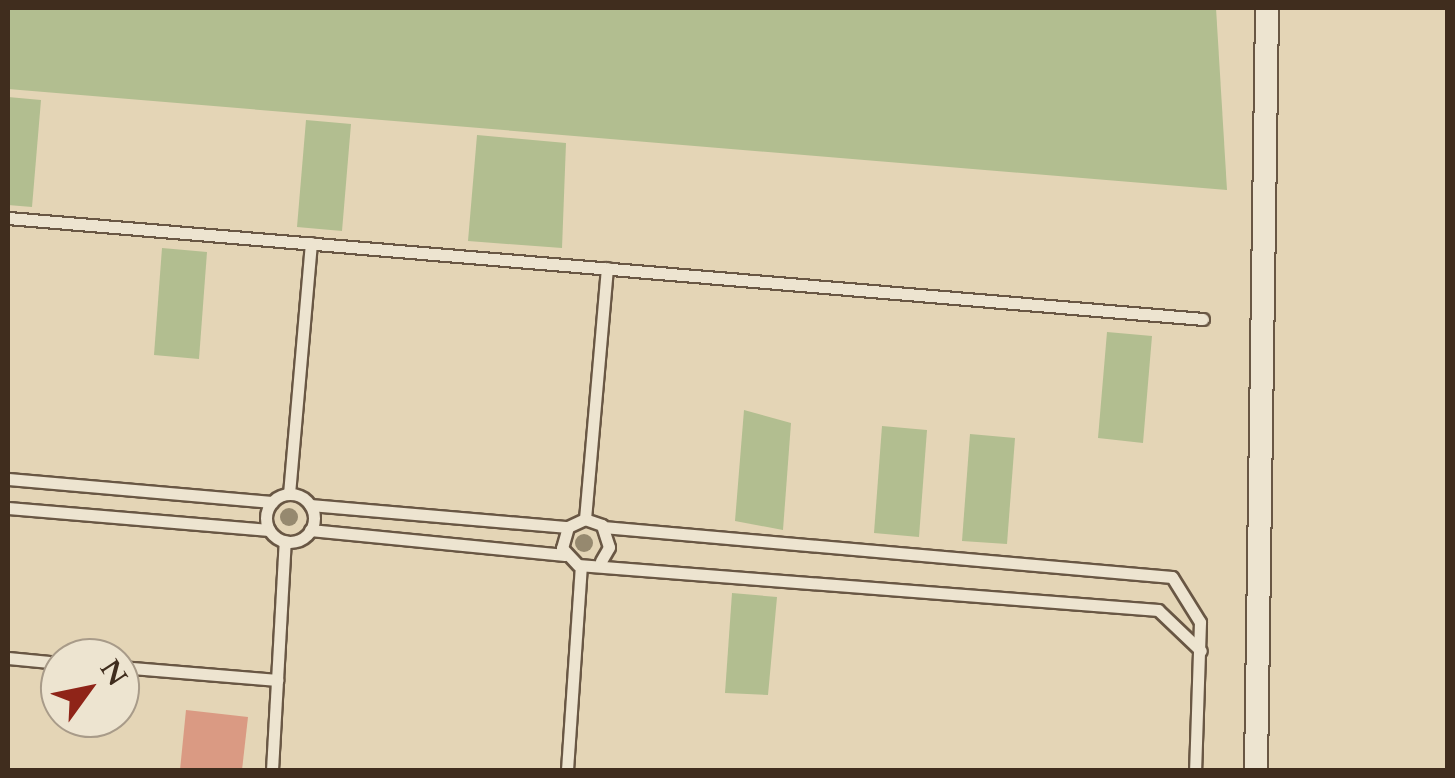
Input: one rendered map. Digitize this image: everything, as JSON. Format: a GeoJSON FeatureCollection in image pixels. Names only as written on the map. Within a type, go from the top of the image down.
{"type":"FeatureCollection","features":[{"type":"Feature","properties":{"kind":"street"},"geometry":{"type":"LineString","coordinates":[[1256,770],[1267,8]]}},
{"type":"Feature","properties":{"kind":"lane"},"geometry":{"type":"LineString","coordinates":[[8,218],[1204,319]]}},
{"type":"Feature","properties":{"kind":"lane"},"geometry":{"type":"LineString","coordinates":[[289,494],[311,244]]}},
{"type":"Feature","properties":{"kind":"lane"},"geometry":{"type":"LineString","coordinates":[[585,519],[607,268]]}},
{"type":"Feature","properties":{"kind":"lane"},"geometry":{"type":"LineString","coordinates":[[8,478],[272,502],[289,494]]}},
{"type":"Feature","properties":{"kind":"lane"},"geometry":{"type":"LineString","coordinates":[[289,494],[310,505],[568,527],[585,519]]}},
{"type":"Feature","properties":{"kind":"lane"},"geometry":{"type":"LineString","coordinates":[[270,530],[272,502]]}},
{"type":"Feature","properties":{"kind":"lane"},"geometry":{"type":"LineString","coordinates":[[310,505],[310,530]]}},
{"type":"Feature","properties":{"kind":"lane"},"geometry":{"type":"LineString","coordinates":[[8,508],[270,530],[285,540]]}},
{"type":"Feature","properties":{"kind":"lane"},"geometry":{"type":"LineString","coordinates":[[585,519],[603,528],[1172,577],[1196,608],[1201,650],[1194,770]]}},
{"type":"Feature","properties":{"kind":"lane"},"geometry":{"type":"LineString","coordinates":[[566,555],[568,527]]}},
{"type":"Feature","properties":{"kind":"lane"},"geometry":{"type":"LineString","coordinates":[[601,562],[609,548],[603,528]]}},
{"type":"Feature","properties":{"kind":"lane"},"geometry":{"type":"LineString","coordinates":[[285,540],[310,530],[566,555],[581,566],[601,562],[1158,610],[1201,650]]}},
{"type":"Feature","properties":{"kind":"lane"},"geometry":{"type":"LineString","coordinates":[[272,770],[285,540]]}},
{"type":"Feature","properties":{"kind":"lane"},"geometry":{"type":"LineString","coordinates":[[567,770],[581,566]]}},
{"type":"Feature","properties":{"kind":"lane"},"geometry":{"type":"LineString","coordinates":[[8,658],[40,660]]}},
{"type":"Feature","properties":{"kind":"lane"},"geometry":{"type":"LineString","coordinates":[[140,670],[277,680]]}},
{"type":"Feature","properties":{"kind":"green space"},"geometry":{"type":"Polygon","coordinates":[[[8,8],[1216,8],[1227,190],[8,89],[8,8]]]}},
{"type":"Feature","properties":{"kind":"green space"},"geometry":{"type":"Polygon","coordinates":[[[8,97],[41,100],[32,207],[8,205],[8,97]]]}},
{"type":"Feature","properties":{"kind":"green space"},"geometry":{"type":"Polygon","coordinates":[[[306,120],[351,124],[342,231],[297,227],[306,120]]]}},
{"type":"Feature","properties":{"kind":"green space"},"geometry":{"type":"Polygon","coordinates":[[[477,135],[566,143],[562,248],[468,241],[477,135]]]}},
{"type":"Feature","properties":{"kind":"green space"},"geometry":{"type":"Polygon","coordinates":[[[162,248],[207,252],[199,359],[154,355],[162,248]]]}},
{"type":"Feature","properties":{"kind":"green space"},"geometry":{"type":"Polygon","coordinates":[[[1107,332],[1152,336],[1143,443],[1098,438],[1107,332]]]}},
{"type":"Feature","properties":{"kind":"green space"},"geometry":{"type":"Polygon","coordinates":[[[744,410],[791,423],[783,530],[735,521],[744,410]]]}},
{"type":"Feature","properties":{"kind":"green space"},"geometry":{"type":"Polygon","coordinates":[[[882,426],[927,430],[919,537],[874,533],[882,426]]]}},
{"type":"Feature","properties":{"kind":"green space"},"geometry":{"type":"Polygon","coordinates":[[[970,434],[1015,438],[1007,544],[962,541],[970,434]]]}},
{"type":"Feature","properties":{"kind":"green space"},"geometry":{"type":"Polygon","coordinates":[[[732,593],[777,597],[768,695],[725,693],[732,593]]]}},
{"type":"Feature","properties":{"kind":"building"},"geometry":{"type":"Polygon","coordinates":[[[186,710],[248,717],[242,770],[180,770],[186,710]]]}}]}
